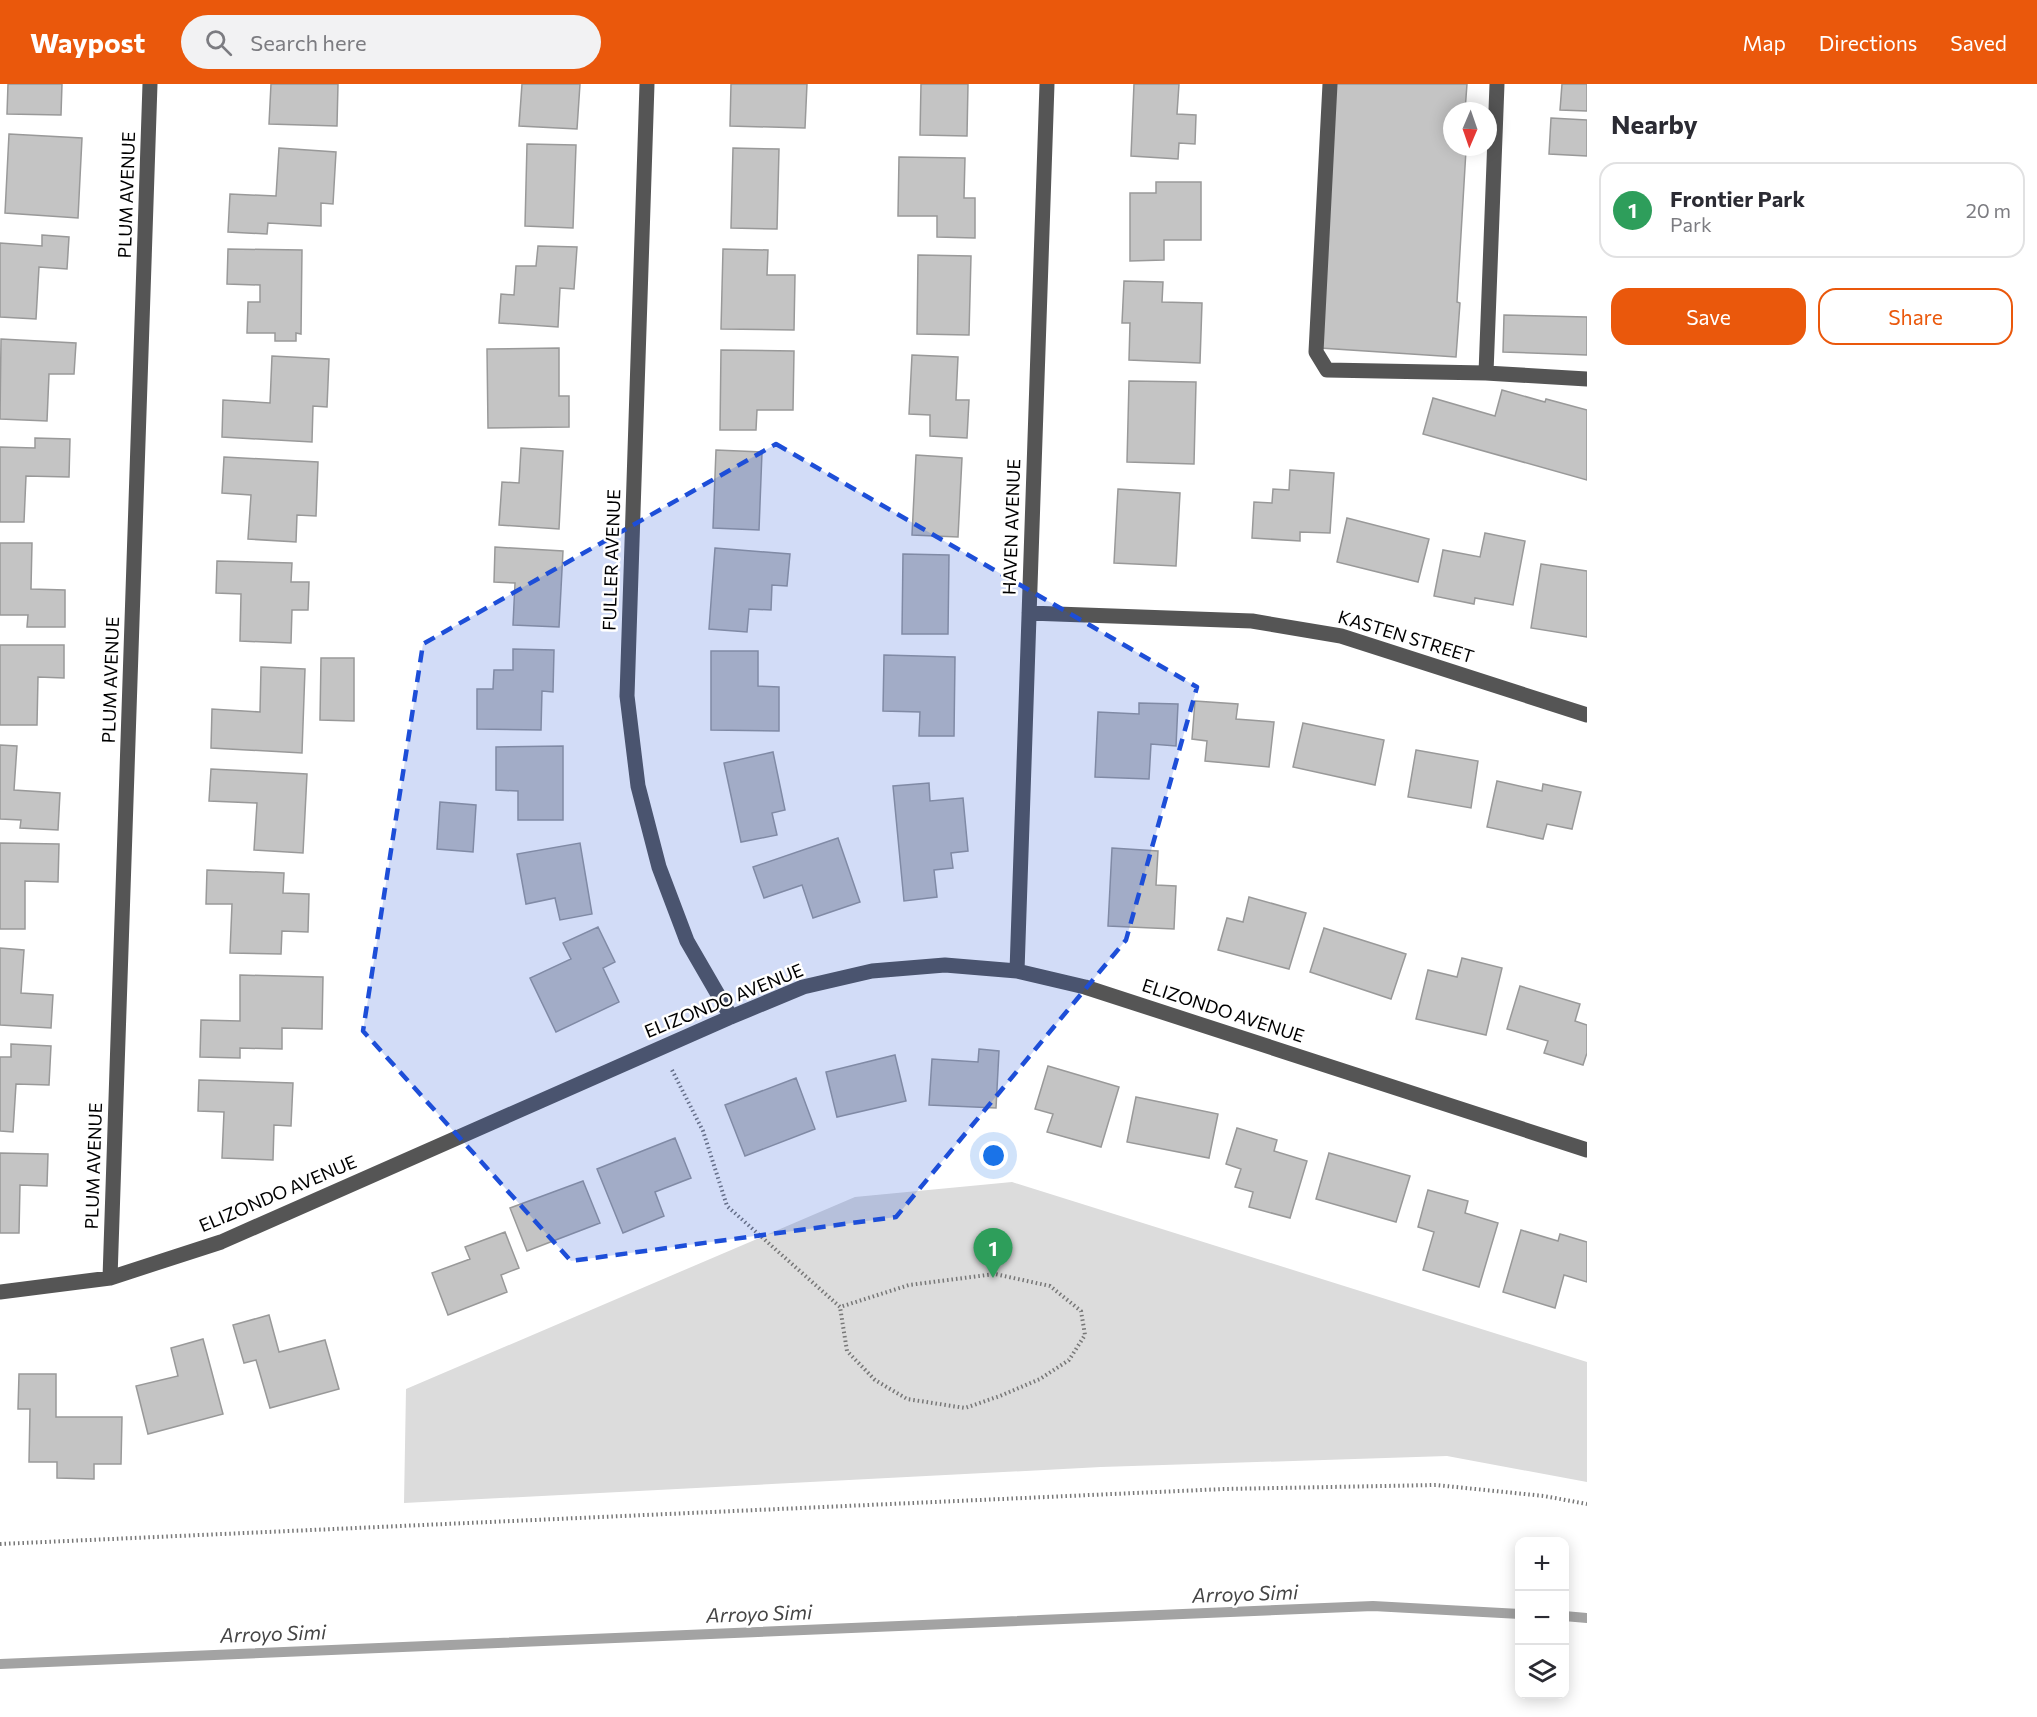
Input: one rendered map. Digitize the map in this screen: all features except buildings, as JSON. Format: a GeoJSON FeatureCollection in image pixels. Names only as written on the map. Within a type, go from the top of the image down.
{"type":"FeatureCollection","features":[{"type":"Feature","properties":{"kind":"street","name":"PLUM AVENUE"},"geometry":{"type":"LineString","coordinates":[[110,1278],[150,84]]}},
{"type":"Feature","properties":{"kind":"street","name":"FULLER AVENUE"},"geometry":{"type":"LineString","coordinates":[[647,84],[627,696],[638,786],[659,867],[687,940],[731,1017]]}},
{"type":"Feature","properties":{"kind":"street","name":"HAVEN AVENUE"},"geometry":{"type":"LineString","coordinates":[[1017,970],[1047,84]]}},
{"type":"Feature","properties":{"kind":"street"},"geometry":{"type":"LineString","coordinates":[[1330,84],[1316,352],[1326,370],[1486,373],[1587,379]]}},
{"type":"Feature","properties":{"kind":"street"},"geometry":{"type":"LineString","coordinates":[[1486,373],[1497,84]]}},
{"type":"Feature","properties":{"kind":"street","name":"KASTEN STREET"},"geometry":{"type":"LineString","coordinates":[[1029,614],[1252,621],[1341,636],[1587,715]]}},
{"type":"Feature","properties":{"kind":"street","name":"ELIZONDO AVENUE"},"geometry":{"type":"LineString","coordinates":[[0,1292],[110,1278],[221,1242],[731,1017],[803,987],[872,970],[945,965],[1017,970],[1085,987],[1587,1150]]}},
{"type":"Feature","properties":{"kind":"path"},"geometry":{"type":"LineString","coordinates":[[660,1048],[703,1131],[727,1206],[840,1307],[847,1351],[875,1380],[907,1399],[965,1407],[1000,1396],[1040,1379],[1069,1360],[1085,1335],[1081,1311],[1050,1286],[995,1274],[909,1285],[840,1307]]}},
{"type":"Feature","properties":{"kind":"path"},"geometry":{"type":"LineString","coordinates":[[0,1544],[1224,1489],[1436,1485],[1544,1496],[1587,1504]]}},
{"type":"Feature","properties":{"kind":"highlighted area"},"geometry":{"type":"Polygon","coordinates":[[[776,444],[1197,687],[1126,940],[896,1217],[571,1261],[363,1031],[423,644],[776,444]]]}},
{"type":"Feature","properties":{"kind":"shaded area"},"geometry":{"type":"Polygon","coordinates":[[[1012,1182],[1587,1362],[1587,1482],[1447,1456],[1101,1467],[404,1503],[406,1389],[855,1197],[1012,1182]]]}},
{"type":"Feature","properties":{"kind":"waterway","name":"Arroyo Simi"},"geometry":{"type":"LineString","coordinates":[[0,1664],[1373,1606],[1515,1614]]}},
{"type":"Feature","properties":{"kind":"waterway","name":"Arroyo Simi"},"geometry":{"type":"LineString","coordinates":[[1569,1616],[1587,1618]]}},
{"type":"Feature","properties":{"kind":"place","name":"Frontier Park"},"geometry":{"type":"Point","coordinates":[993,1278]}}]}
